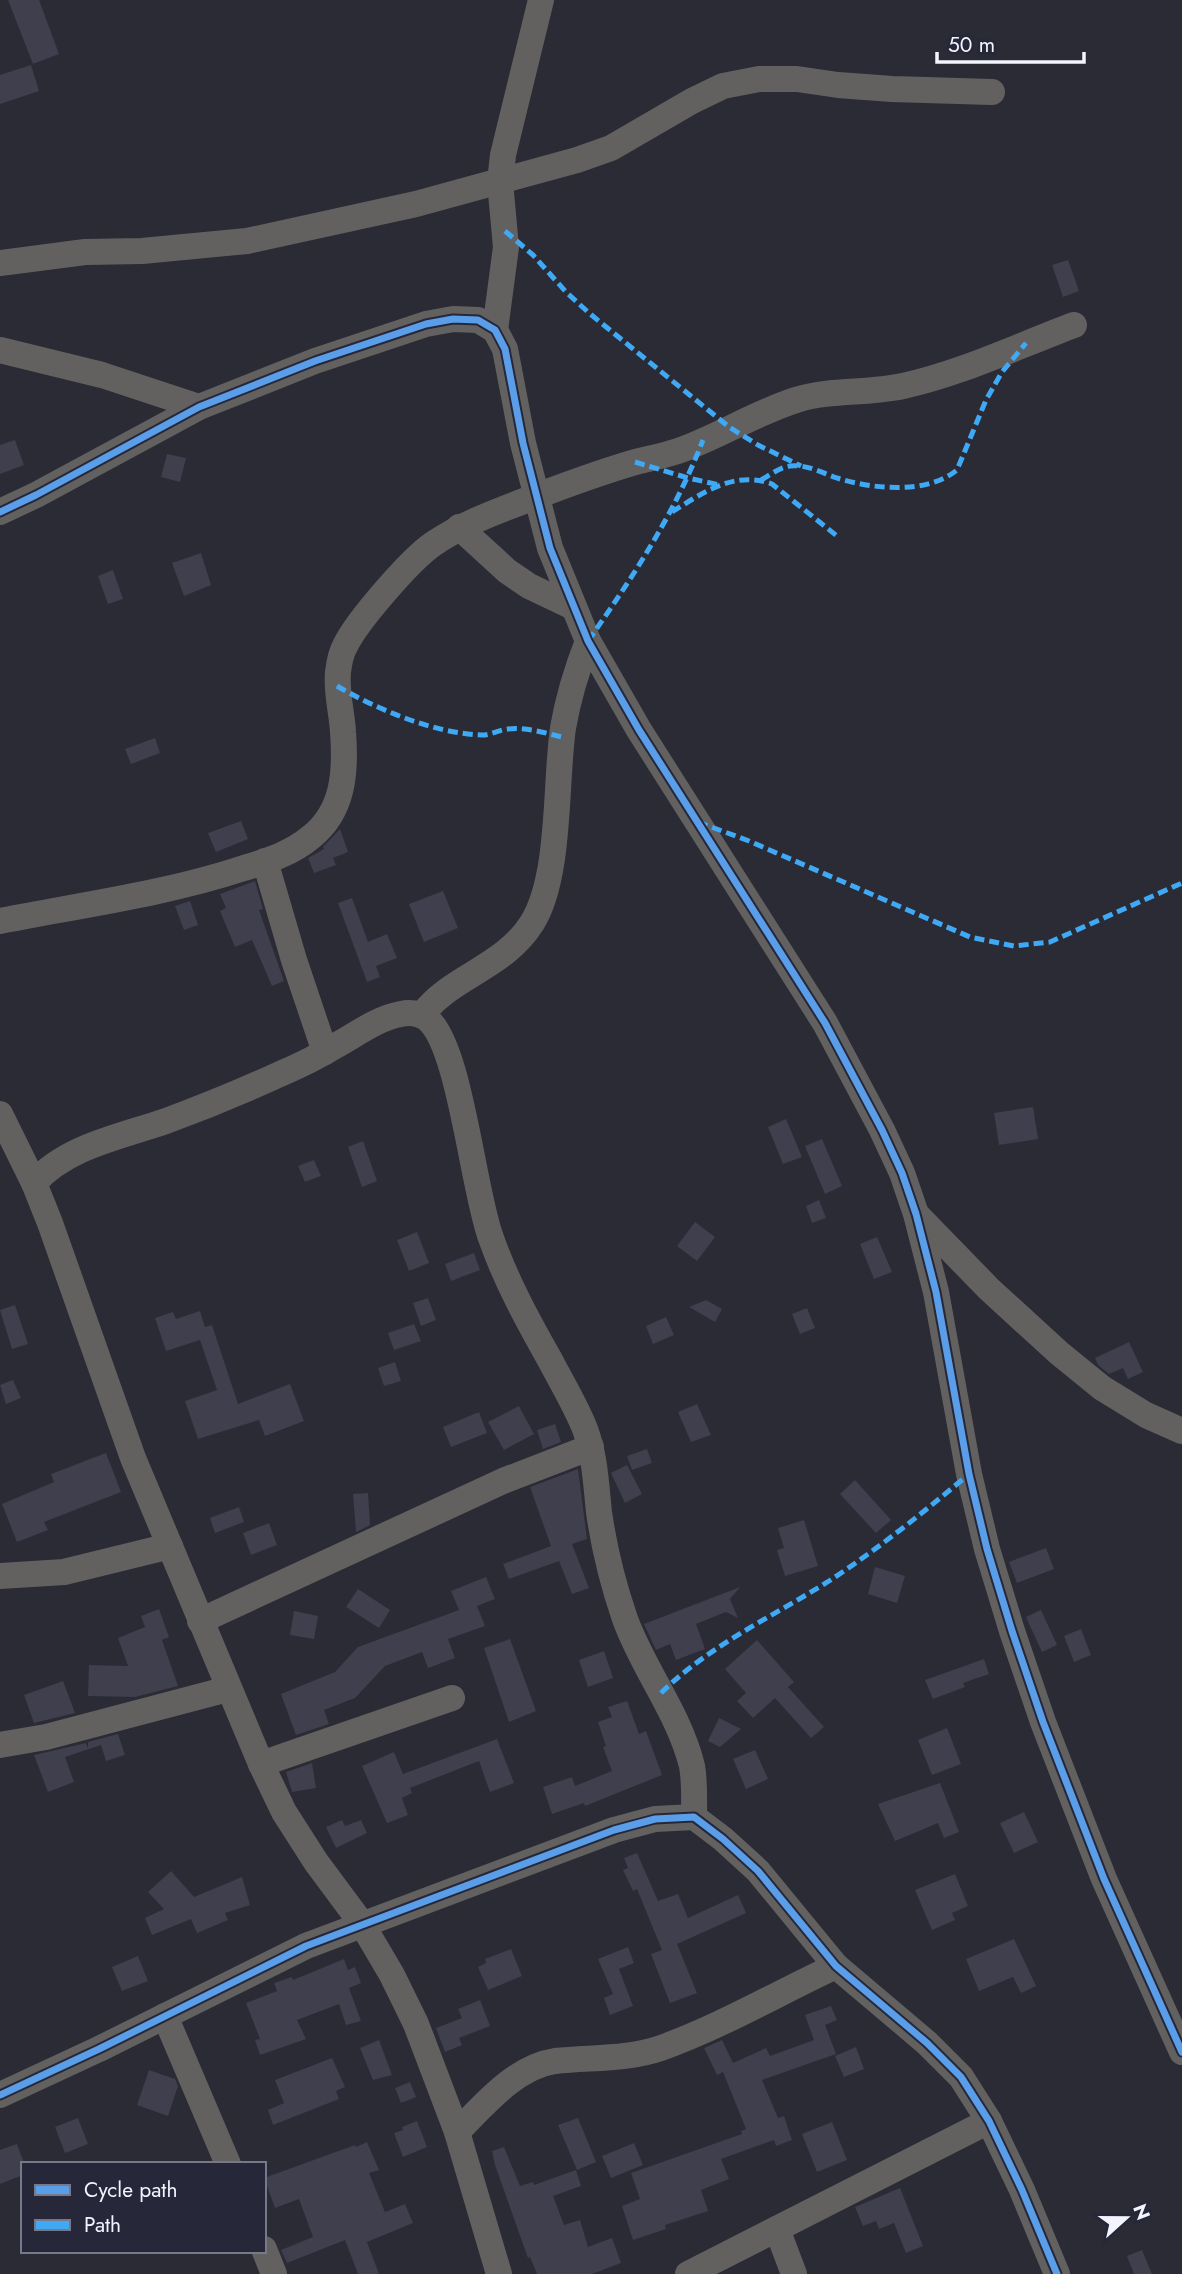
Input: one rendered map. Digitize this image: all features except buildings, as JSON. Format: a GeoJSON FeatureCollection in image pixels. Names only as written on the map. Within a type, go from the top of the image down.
{"type":"FeatureCollection","features":[{"type":"Feature","properties":{"kind":"street"},"geometry":{"type":"LineString","coordinates":[[495,330],[506,247],[500,182],[506,144],[541,0]]}},
{"type":"Feature","properties":{"kind":"street"},"geometry":{"type":"LineString","coordinates":[[0,263],[85,252],[156,250],[247,241],[416,204],[577,160],[611,148],[723,86],[759,79],[797,79],[892,89],[992,92]]}},
{"type":"Feature","properties":{"kind":"street"},"geometry":{"type":"LineString","coordinates":[[0,512],[199,407],[315,361],[426,324],[453,319],[478,320],[495,330],[505,349],[535,496],[550,548],[588,641],[639,730],[825,1023],[902,1173],[916,1214],[936,1292],[969,1474],[987,1549],[1012,1630],[1104,1879],[1182,2052]]}},
{"type":"Feature","properties":{"kind":"street"},"geometry":{"type":"LineString","coordinates":[[0,921],[187,884],[265,861],[293,850],[313,836],[337,805],[343,782],[338,678],[344,647],[364,616],[394,582],[428,547],[459,527],[591,475],[681,450],[764,412],[798,400],[833,392],[904,386],[974,364],[1074,325]]}},
{"type":"Feature","properties":{"kind":"street"},"geometry":{"type":"LineString","coordinates":[[0,350],[102,375],[199,407]]}},
{"type":"Feature","properties":{"kind":"street"},"geometry":{"type":"LineString","coordinates":[[459,527],[507,571],[529,586],[573,607]]}},
{"type":"Feature","properties":{"kind":"street"},"geometry":{"type":"LineString","coordinates":[[422,1015],[439,998],[502,956],[521,939],[533,921],[548,877],[564,726],[588,641]]}},
{"type":"Feature","properties":{"kind":"street"},"geometry":{"type":"LineString","coordinates":[[265,861],[325,1052]]}},
{"type":"Feature","properties":{"kind":"street"},"geometry":{"type":"LineString","coordinates":[[34,1184],[56,1162],[73,1153],[169,1120],[281,1074],[375,1023],[400,1014],[422,1015],[435,1026],[444,1041],[454,1077],[489,1235],[523,1311],[575,1409],[591,1447],[599,1513],[614,1585],[626,1623],[692,1766],[694,1817]]}},
{"type":"Feature","properties":{"kind":"street"},"geometry":{"type":"LineString","coordinates":[[0,1114],[34,1184],[68,1270],[133,1458],[261,1764],[284,1812],[316,1862],[362,1924],[392,1975],[416,2024],[457,2132],[499,2274]]}},
{"type":"Feature","properties":{"kind":"street"},"geometry":{"type":"LineString","coordinates":[[916,1214],[989,1289],[1059,1353],[1124,1402],[1182,1431]]}},
{"type":"Feature","properties":{"kind":"street"},"geometry":{"type":"LineString","coordinates":[[200,1621],[503,1481],[591,1447]]}},
{"type":"Feature","properties":{"kind":"street"},"geometry":{"type":"LineString","coordinates":[[0,1576],[64,1572],[170,1545]]}},
{"type":"Feature","properties":{"kind":"street"},"geometry":{"type":"LineString","coordinates":[[0,1745],[46,1737],[228,1689]]}},
{"type":"Feature","properties":{"kind":"street"},"geometry":{"type":"LineString","coordinates":[[261,1764],[452,1698]]}},
{"type":"Feature","properties":{"kind":"street"},"geometry":{"type":"LineString","coordinates":[[0,2095],[306,1945],[614,1830],[655,1819],[694,1817],[758,1871],[836,1966],[928,2043],[961,2077],[989,2121],[1022,2190],[1057,2274]]}},
{"type":"Feature","properties":{"kind":"street"},"geometry":{"type":"LineString","coordinates":[[457,2132],[511,2081],[530,2069],[554,2061],[625,2057],[662,2048],[736,2016],[836,1966]]}},
{"type":"Feature","properties":{"kind":"street"},"geometry":{"type":"LineString","coordinates":[[165,2015],[228,2162]]}},
{"type":"Feature","properties":{"kind":"street"},"geometry":{"type":"LineString","coordinates":[[688,2274],[989,2121]]}},
{"type":"Feature","properties":{"kind":"street"},"geometry":{"type":"LineString","coordinates":[[777,2229],[794,2274]]}},
{"type":"Feature","properties":{"kind":"street"},"geometry":{"type":"LineString","coordinates":[[266,2253],[274,2274]]}},
{"type":"Feature","properties":{"kind":"marked path"},"geometry":{"type":"LineString","coordinates":[[505,231],[533,255],[589,313],[729,427],[801,466]]}},
{"type":"Feature","properties":{"kind":"marked path"},"geometry":{"type":"LineString","coordinates":[[761,480],[790,466],[882,487],[915,486],[944,478],[957,470],[986,400],[1002,372],[1026,343]]}},
{"type":"Feature","properties":{"kind":"marked path"},"geometry":{"type":"LineString","coordinates":[[588,641],[652,544],[680,493],[703,440]]}},
{"type":"Feature","properties":{"kind":"marked path"},"geometry":{"type":"LineString","coordinates":[[635,462],[720,485]]}},
{"type":"Feature","properties":{"kind":"marked path"},"geometry":{"type":"LineString","coordinates":[[672,512],[719,486],[758,480],[772,484],[837,536]]}},
{"type":"Feature","properties":{"kind":"marked path"},"geometry":{"type":"LineString","coordinates":[[337,686],[407,719],[445,730],[482,735],[522,729],[562,737]]}},
{"type":"Feature","properties":{"kind":"marked path"},"geometry":{"type":"LineString","coordinates":[[698,822],[749,841],[970,937],[1014,946],[1050,942],[1182,883]]}},
{"type":"Feature","properties":{"kind":"marked path"},"geometry":{"type":"LineString","coordinates":[[661,1693],[700,1660],[865,1556],[969,1474]]}},
{"type":"Feature","properties":{"kind":"cycle path"},"geometry":{"type":"LineString","coordinates":[[0,512],[199,407],[315,361],[426,324],[453,319],[478,320],[495,330],[505,349],[523,443],[550,548],[588,641],[639,730],[825,1023],[902,1173],[916,1214],[936,1292],[969,1474],[987,1549],[1012,1631],[1043,1722],[1104,1879],[1182,2052]]}},
{"type":"Feature","properties":{"kind":"cycle path"},"geometry":{"type":"LineString","coordinates":[[0,2095],[306,1946],[614,1830],[655,1819],[694,1817],[758,1871],[836,1966],[927,2043],[961,2077],[989,2121],[1022,2190],[1057,2274]]}}]}
